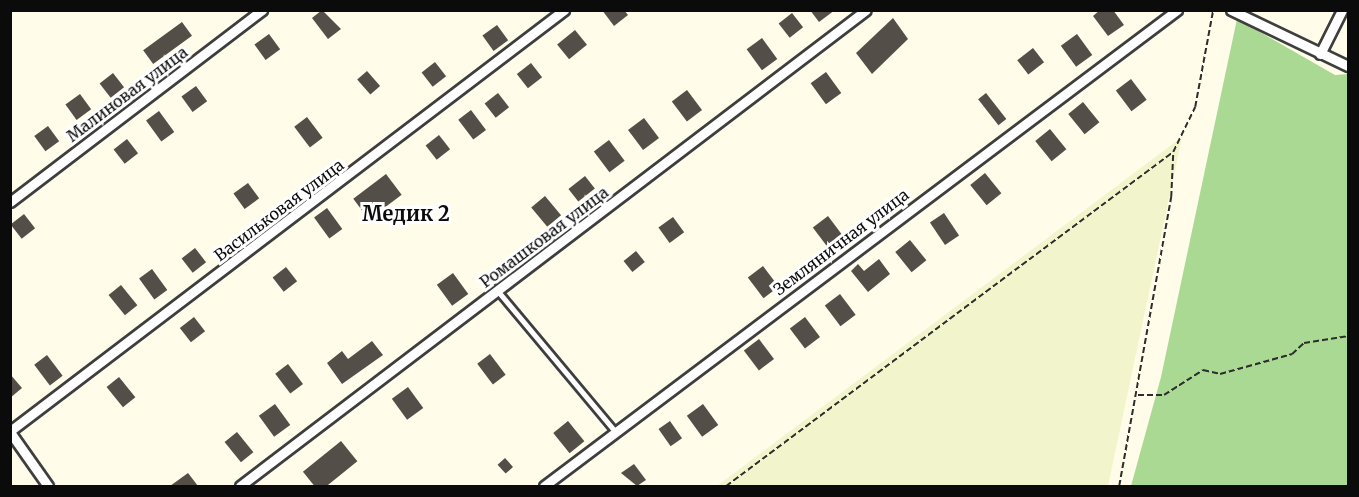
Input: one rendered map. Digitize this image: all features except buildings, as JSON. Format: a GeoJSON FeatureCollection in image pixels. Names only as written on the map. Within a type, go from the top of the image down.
{"type":"FeatureCollection","features":[{"type":"Feature","properties":{"kind":"street","name":"Малиновая улица"},"geometry":{"type":"LineString","coordinates":[[10,202],[262,10]]}},
{"type":"Feature","properties":{"kind":"street","name":"Васильковая улица"},"geometry":{"type":"LineString","coordinates":[[10,431],[564,10]]}},
{"type":"Feature","properties":{"kind":"street","name":"Ромашковая улица"},"geometry":{"type":"LineString","coordinates":[[240,486],[866,10]]}},
{"type":"Feature","properties":{"kind":"street","name":"Земляничная улица"},"geometry":{"type":"LineString","coordinates":[[544,486],[1157,22],[1177,10]]}},
{"type":"Feature","properties":{"kind":"street"},"geometry":{"type":"LineString","coordinates":[[1232,10],[1348,66]]}},
{"type":"Feature","properties":{"kind":"street"},"geometry":{"type":"LineString","coordinates":[[1320,54],[1342,10]]}},
{"type":"Feature","properties":{"kind":"street"},"geometry":{"type":"LineString","coordinates":[[10,431],[48,486]]}},
{"type":"Feature","properties":{"kind":"lane"},"geometry":{"type":"LineString","coordinates":[[498,291],[616,432]]}},
{"type":"Feature","properties":{"kind":"path"},"geometry":{"type":"LineString","coordinates":[[1119,486],[1171,197],[1173,152],[1195,107],[1213,10]]}},
{"type":"Feature","properties":{"kind":"path"},"geometry":{"type":"LineString","coordinates":[[726,486],[1173,152]]}},
{"type":"Feature","properties":{"kind":"path"},"geometry":{"type":"LineString","coordinates":[[1136,395],[1164,395],[1203,370],[1220,374],[1293,354],[1304,343],[1348,336]]}},
{"type":"Feature","properties":{"kind":"green space"},"geometry":{"type":"Polygon","coordinates":[[[1237,19],[1335,75],[1348,74],[1348,486],[1131,486],[1161,377],[1237,19]]]}},
{"type":"Feature","properties":{"kind":"green space"},"geometry":{"type":"Polygon","coordinates":[[[1182,137],[1108,486],[717,486],[1182,137]]]}},
{"type":"Feature","properties":{"kind":"district","name":"Медик 2"},"geometry":{"type":"Point","coordinates":[406,213]}}]}
